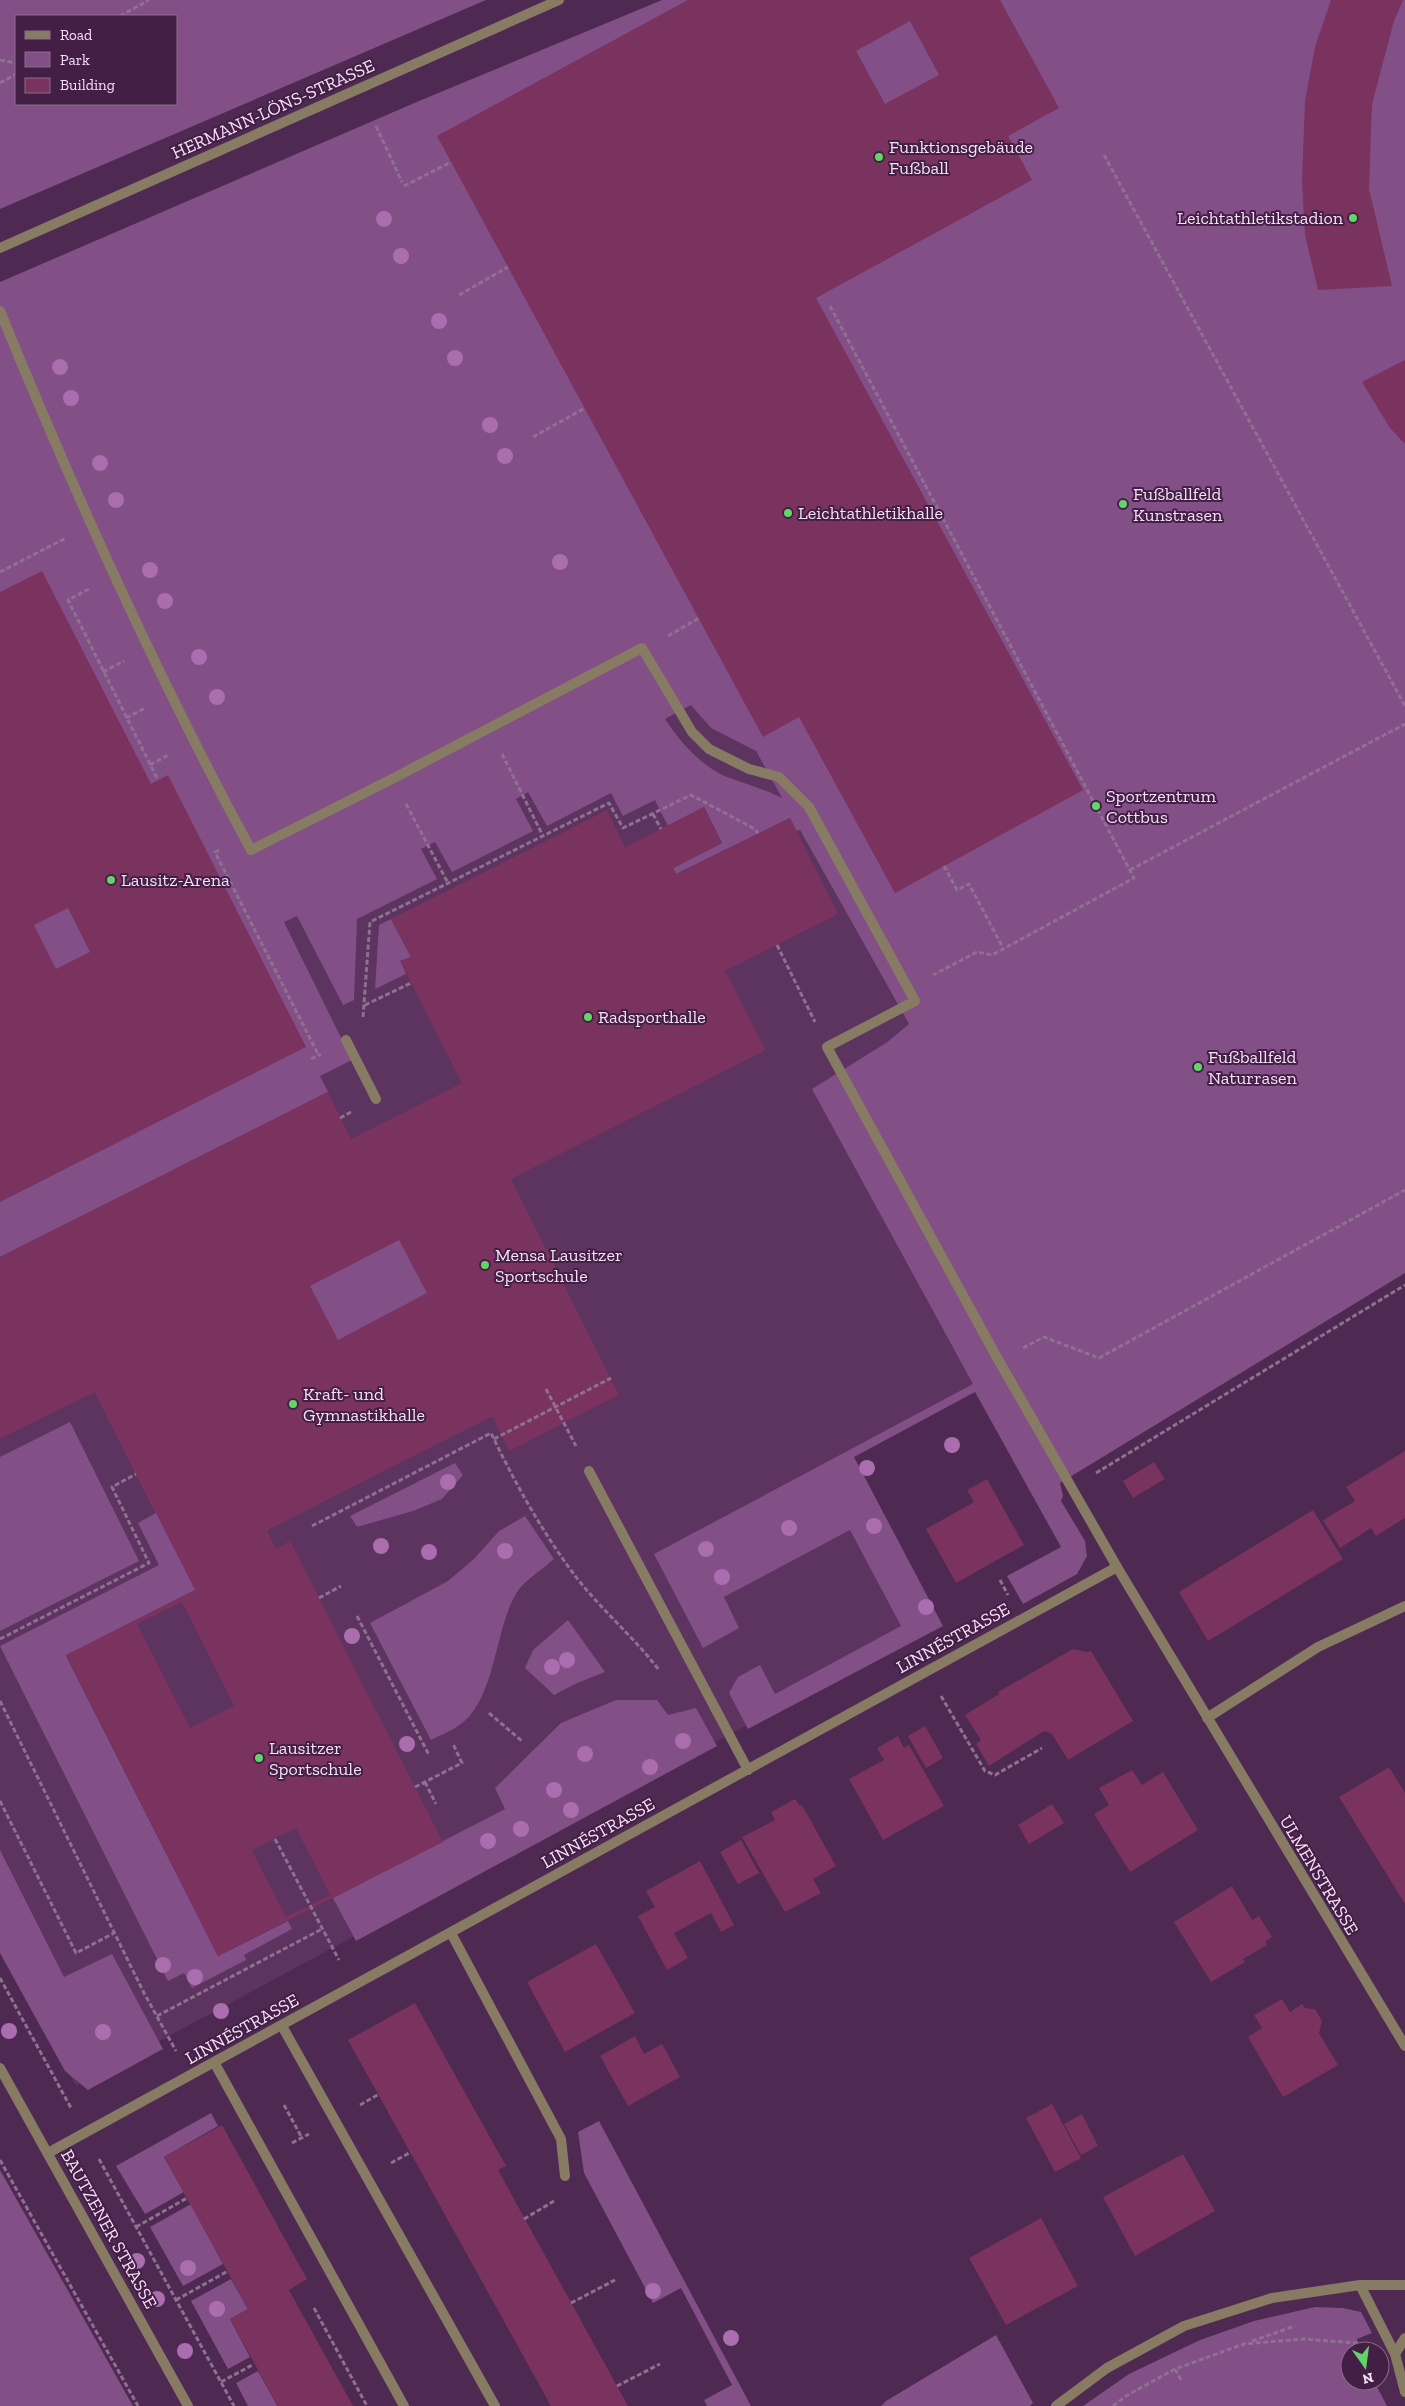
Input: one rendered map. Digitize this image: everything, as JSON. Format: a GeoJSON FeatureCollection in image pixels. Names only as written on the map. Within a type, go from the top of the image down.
{"type":"FeatureCollection","features":[{"type":"Feature","properties":{"kind":"street","name":"HERMANN-LÖNS-STRASSE"},"geometry":{"type":"LineString","coordinates":[[0,248],[559,0]]}},
{"type":"Feature","properties":{"kind":"street"},"geometry":{"type":"LineString","coordinates":[[0,312],[145,643],[202,760],[251,850],[392,779],[642,648],[692,732],[709,749],[750,769],[779,777],[809,807],[915,1001],[827,1047],[995,1354],[1116,1567],[1207,1718],[1318,1647],[1405,1606]]}},
{"type":"Feature","properties":{"kind":"street"},"geometry":{"type":"LineString","coordinates":[[346,1040],[376,1099]]}},
{"type":"Feature","properties":{"kind":"street"},"geometry":{"type":"LineString","coordinates":[[589,1471],[748,1770]]}},
{"type":"Feature","properties":{"kind":"street","name":"LINNÉSTRASSE"},"geometry":{"type":"LineString","coordinates":[[48,2153],[1116,1567]]}},
{"type":"Feature","properties":{"kind":"street","name":"ULMENSTRASSE"},"geometry":{"type":"LineString","coordinates":[[1207,1718],[1405,2046]]}},
{"type":"Feature","properties":{"kind":"street"},"geometry":{"type":"LineString","coordinates":[[451,1933],[561,2139],[565,2176]]}},
{"type":"Feature","properties":{"kind":"street"},"geometry":{"type":"LineString","coordinates":[[282,2026],[495,2406]]}},
{"type":"Feature","properties":{"kind":"street"},"geometry":{"type":"LineString","coordinates":[[214,2062],[404,2406]]}},
{"type":"Feature","properties":{"kind":"street","name":"BAUTZENER STRASSE"},"geometry":{"type":"LineString","coordinates":[[0,2068],[188,2406]]}},
{"type":"Feature","properties":{"kind":"street"},"geometry":{"type":"LineString","coordinates":[[1360,2285],[1395,2354],[1405,2392]]}},
{"type":"Feature","properties":{"kind":"street"},"geometry":{"type":"LineString","coordinates":[[1056,2406],[1107,2368],[1184,2326],[1272,2298],[1360,2285],[1405,2285]]}},
{"type":"Feature","properties":{"kind":"street"},"geometry":{"type":"LineString","coordinates":[[1395,2354],[1405,2338]]}},
{"type":"Feature","properties":{"kind":"path"},"geometry":{"type":"LineString","coordinates":[[122,15],[149,0]]}},
{"type":"Feature","properties":{"kind":"path"},"geometry":{"type":"LineString","coordinates":[[0,60],[15,63]]}},
{"type":"Feature","properties":{"kind":"path"},"geometry":{"type":"LineString","coordinates":[[0,83],[15,75]]}},
{"type":"Feature","properties":{"kind":"path"},"geometry":{"type":"LineString","coordinates":[[376,126],[403,184],[451,162]]}},
{"type":"Feature","properties":{"kind":"path"},"geometry":{"type":"LineString","coordinates":[[1104,155],[1405,706]]}},
{"type":"Feature","properties":{"kind":"path"},"geometry":{"type":"LineString","coordinates":[[459,295],[508,267]]}},
{"type":"Feature","properties":{"kind":"path"},"geometry":{"type":"LineString","coordinates":[[830,306],[1134,878],[992,955],[978,952],[939,972]]}},
{"type":"Feature","properties":{"kind":"path"},"geometry":{"type":"LineString","coordinates":[[534,437],[585,408]]}},
{"type":"Feature","properties":{"kind":"path"},"geometry":{"type":"LineString","coordinates":[[0,572],[93,524]]}},
{"type":"Feature","properties":{"kind":"path"},"geometry":{"type":"LineString","coordinates":[[94,586],[68,600],[158,780]]}},
{"type":"Feature","properties":{"kind":"path"},"geometry":{"type":"LineString","coordinates":[[661,640],[699,618]]}},
{"type":"Feature","properties":{"kind":"path"},"geometry":{"type":"LineString","coordinates":[[103,672],[121,662]]}},
{"type":"Feature","properties":{"kind":"path"},"geometry":{"type":"LineString","coordinates":[[126,718],[145,708]]}},
{"type":"Feature","properties":{"kind":"path"},"geometry":{"type":"LineString","coordinates":[[1130,870],[1405,724]]}},
{"type":"Feature","properties":{"kind":"path"},"geometry":{"type":"LineString","coordinates":[[489,728],[543,836]]}},
{"type":"Feature","properties":{"kind":"path"},"geometry":{"type":"LineString","coordinates":[[150,765],[171,754]]}},
{"type":"Feature","properties":{"kind":"path"},"geometry":{"type":"LineString","coordinates":[[392,779],[448,883]]}},
{"type":"Feature","properties":{"kind":"path"},"geometry":{"type":"LineString","coordinates":[[311,1059],[362,1032],[370,922],[609,803],[623,828],[691,795],[755,829],[758,833]]}},
{"type":"Feature","properties":{"kind":"path"},"geometry":{"type":"LineString","coordinates":[[653,814],[661,829]]}},
{"type":"Feature","properties":{"kind":"path"},"geometry":{"type":"LineString","coordinates":[[222,863],[318,1055]]}},
{"type":"Feature","properties":{"kind":"path"},"geometry":{"type":"LineString","coordinates":[[944,866],[957,890],[970,884],[1003,948]]}},
{"type":"Feature","properties":{"kind":"path"},"geometry":{"type":"LineString","coordinates":[[777,945],[827,1047]]}},
{"type":"Feature","properties":{"kind":"path"},"geometry":{"type":"LineString","coordinates":[[364,1006],[412,983]]}},
{"type":"Feature","properties":{"kind":"path"},"geometry":{"type":"LineString","coordinates":[[1017,1352],[1044,1337],[1099,1358],[1405,1190]]}},
{"type":"Feature","properties":{"kind":"path"},"geometry":{"type":"LineString","coordinates":[[1097,1472],[1405,1285]]}},
{"type":"Feature","properties":{"kind":"path"},"geometry":{"type":"LineString","coordinates":[[494,1439],[611,1378]]}},
{"type":"Feature","properties":{"kind":"path"},"geometry":{"type":"LineString","coordinates":[[546,1389],[569,1432]]}},
{"type":"Feature","properties":{"kind":"path"},"geometry":{"type":"LineString","coordinates":[[312,1526],[491,1433],[542,1528],[574,1574],[643,1648],[660,1671]]}},
{"type":"Feature","properties":{"kind":"path"},"geometry":{"type":"LineString","coordinates":[[0,1639],[150,1563],[112,1487],[136,1474]]}},
{"type":"Feature","properties":{"kind":"path"},"geometry":{"type":"LineString","coordinates":[[1000,1580],[1009,1599]]}},
{"type":"Feature","properties":{"kind":"path"},"geometry":{"type":"LineString","coordinates":[[319,1598],[342,1586]]}},
{"type":"Feature","properties":{"kind":"path"},"geometry":{"type":"LineString","coordinates":[[357,1616],[429,1756]]}},
{"type":"Feature","properties":{"kind":"path"},"geometry":{"type":"LineString","coordinates":[[941,1696],[985,1771],[995,1775],[1042,1748]]}},
{"type":"Feature","properties":{"kind":"path"},"geometry":{"type":"LineString","coordinates":[[1,1703],[114,1933],[176,2051]]}},
{"type":"Feature","properties":{"kind":"path"},"geometry":{"type":"LineString","coordinates":[[489,1713],[523,1742]]}},
{"type":"Feature","properties":{"kind":"path"},"geometry":{"type":"LineString","coordinates":[[415,1787],[462,1762],[453,1744]]}},
{"type":"Feature","properties":{"kind":"path"},"geometry":{"type":"LineString","coordinates":[[425,1782],[436,1804]]}},
{"type":"Feature","properties":{"kind":"path"},"geometry":{"type":"LineString","coordinates":[[0,1801],[76,1953],[114,1933]]}},
{"type":"Feature","properties":{"kind":"path"},"geometry":{"type":"LineString","coordinates":[[275,1839],[340,1963]]}},
{"type":"Feature","properties":{"kind":"path"},"geometry":{"type":"LineString","coordinates":[[157,2016],[322,1929]]}},
{"type":"Feature","properties":{"kind":"path"},"geometry":{"type":"LineString","coordinates":[[0,1978],[71,2109]]}},
{"type":"Feature","properties":{"kind":"path"},"geometry":{"type":"LineString","coordinates":[[284,2105],[302,2138]]}},
{"type":"Feature","properties":{"kind":"path"},"geometry":{"type":"LineString","coordinates":[[99,2159],[234,2406]]}},
{"type":"Feature","properties":{"kind":"path"},"geometry":{"type":"LineString","coordinates":[[0,2160],[138,2406]]}},
{"type":"Feature","properties":{"kind":"path"},"geometry":{"type":"LineString","coordinates":[[136,2227],[187,2198]]}},
{"type":"Feature","properties":{"kind":"path"},"geometry":{"type":"LineString","coordinates":[[524,2219],[559,2198]]}},
{"type":"Feature","properties":{"kind":"path"},"geometry":{"type":"LineString","coordinates":[[176,2300],[228,2271]]}},
{"type":"Feature","properties":{"kind":"path"},"geometry":{"type":"LineString","coordinates":[[571,2303],[614,2280]]}},
{"type":"Feature","properties":{"kind":"path"},"geometry":{"type":"LineString","coordinates":[[1113,2406],[1126,2396],[1175,2368],[1246,2343],[1303,2339],[1340,2342]]}},
{"type":"Feature","properties":{"kind":"path"},"geometry":{"type":"LineString","coordinates":[[221,2382],[254,2364]]}},
{"type":"Feature","properties":{"kind":"path"},"geometry":{"type":"LineString","coordinates":[[617,2386],[660,2364]]}},
{"type":"Feature","properties":{"kind":"path"},"geometry":{"type":"LineString","coordinates":[[1175,2368],[1182,2380]]}},
{"type":"Feature","properties":{"kind":"shaded area"},"geometry":{"type":"Polygon","coordinates":[[[721,689],[909,1024],[886,1043],[976,1390],[852,1456],[940,1621],[76,2086],[0,1948],[0,1241],[284,922],[721,689]]]}},
{"type":"Feature","properties":{"kind":"green space"},"geometry":{"type":"Polygon","coordinates":[[[0,0],[486,0],[0,209],[0,0]]]}},
{"type":"Feature","properties":{"kind":"green space","name":"Sportzentrum Cottbus"},"geometry":{"type":"Polygon","coordinates":[[[662,0],[1405,0],[1405,1273],[1060,1483],[1063,1496],[1061,1501],[1085,1541],[1087,1556],[1077,1574],[1023,1604],[1007,1576],[1061,1547],[975,1392],[854,1457],[943,1626],[748,1729],[729,1693],[738,1677],[760,1665],[775,1694],[901,1626],[850,1530],[724,1597],[739,1628],[703,1648],[654,1554],[973,1384],[812,1089],[886,1043],[909,1024],[800,830],[796,831],[790,818],[676,874],[673,868],[722,843],[704,807],[668,826],[655,800],[623,816],[611,793],[547,826],[528,792],[516,799],[533,831],[452,872],[435,842],[421,849],[437,879],[357,919],[354,1000],[343,1005],[297,916],[284,922],[352,1060],[320,1076],[328,1092],[0,1257],[0,282],[419,101],[662,0]],[[691,705],[665,719],[684,745],[708,767],[727,777],[782,798],[756,751],[711,728],[691,705]]]}},
{"type":"Feature","properties":{"kind":"green space"},"geometry":{"type":"Polygon","coordinates":[[[391,919],[411,957],[401,961],[406,974],[375,989],[379,925],[391,919]]]}},
{"type":"Feature","properties":{"kind":"green space","name":"Kraft- und Gymnastikhalle"},"geometry":{"type":"Polygon","coordinates":[[[401,1237],[492,1416],[266,1530],[275,1549],[66,1656],[218,1956],[288,1921],[292,1929],[244,1955],[246,1960],[192,1988],[184,1973],[168,1981],[0,1646],[159,1565],[138,1523],[156,1513],[95,1392],[401,1237]]]}},
{"type":"Feature","properties":{"kind":"green space"},"geometry":{"type":"Polygon","coordinates":[[[70,1422],[139,1561],[0,1631],[0,1457],[70,1422]]]}},
{"type":"Feature","properties":{"kind":"green space"},"geometry":{"type":"Polygon","coordinates":[[[455,1463],[463,1475],[442,1499],[413,1511],[357,1527],[350,1516],[455,1463]]]}},
{"type":"Feature","properties":{"kind":"green space"},"geometry":{"type":"Polygon","coordinates":[[[525,1516],[554,1559],[520,1588],[509,1607],[487,1683],[471,1715],[455,1728],[431,1740],[370,1623],[448,1581],[474,1559],[499,1531],[525,1516]]]}},
{"type":"Feature","properties":{"kind":"green space"},"geometry":{"type":"Polygon","coordinates":[[[568,1620],[605,1672],[554,1695],[525,1668],[533,1650],[568,1620]]]}},
{"type":"Feature","properties":{"kind":"green space"},"geometry":{"type":"Polygon","coordinates":[[[616,1700],[657,1700],[668,1715],[696,1708],[717,1746],[356,1941],[333,1898],[505,1809],[495,1788],[561,1723],[616,1700]]]}},
{"type":"Feature","properties":{"kind":"green space"},"geometry":{"type":"Polygon","coordinates":[[[0,1850],[64,1977],[112,1954],[163,2049],[88,2090],[65,2071],[0,1953],[0,1850]]]}},
{"type":"Feature","properties":{"kind":"green space"},"geometry":{"type":"Polygon","coordinates":[[[211,2113],[218,2126],[164,2157],[184,2192],[145,2214],[116,2166],[211,2113]]]}},
{"type":"Feature","properties":{"kind":"green space"},"geometry":{"type":"Polygon","coordinates":[[[599,2121],[751,2406],[707,2406],[704,2400],[732,2385],[681,2288],[653,2303],[584,2173],[578,2132],[599,2121]]]}},
{"type":"Feature","properties":{"kind":"green space"},"geometry":{"type":"Polygon","coordinates":[[[0,2170],[133,2406],[0,2406],[0,2170]]]}},
{"type":"Feature","properties":{"kind":"green space"},"geometry":{"type":"Polygon","coordinates":[[[191,2204],[223,2264],[183,2286],[150,2227],[191,2204]]]}},
{"type":"Feature","properties":{"kind":"green space"},"geometry":{"type":"Polygon","coordinates":[[[231,2279],[248,2309],[230,2319],[250,2357],[228,2369],[191,2301],[231,2279]]]}},
{"type":"Feature","properties":{"kind":"green space"},"geometry":{"type":"Polygon","coordinates":[[[1315,2307],[1343,2308],[1361,2312],[1372,2333],[1357,2339],[1358,2341],[1340,2341],[1340,2391],[1379,2391],[1387,2406],[1083,2406],[1129,2374],[1200,2340],[1254,2321],[1315,2307]]]}},
{"type":"Feature","properties":{"kind":"green space"},"geometry":{"type":"Polygon","coordinates":[[[996,2335],[1033,2403],[1030,2406],[881,2406],[886,2401],[996,2335]]]}},
{"type":"Feature","properties":{"kind":"green space"},"geometry":{"type":"Polygon","coordinates":[[[258,2371],[278,2406],[248,2406],[236,2383],[258,2371]]]}},
{"type":"Feature","properties":{"kind":"building","name":"Leichtathletikhalle"},"geometry":{"type":"Polygon","coordinates":[[[688,0],[1000,0],[1059,108],[1008,136],[1032,180],[816,298],[1083,790],[895,893],[799,717],[763,737],[437,136],[688,0]],[[910,21],[856,51],[885,104],[939,75],[910,21]]]}},
{"type":"Feature","properties":{"kind":"building"},"geometry":{"type":"Polygon","coordinates":[[[1331,0],[1403,0],[1394,21],[1372,104],[1369,189],[1392,286],[1318,290],[1305,235],[1302,182],[1305,101],[1315,47],[1331,0]]]}},
{"type":"Feature","properties":{"kind":"building"},"geometry":{"type":"Polygon","coordinates":[[[1405,360],[1405,444],[1390,428],[1362,382],[1405,360]]]}},
{"type":"Feature","properties":{"kind":"building","name":"Lausitz-Arena"},"geometry":{"type":"Polygon","coordinates":[[[42,571],[151,784],[168,775],[306,1047],[0,1202],[0,592],[42,571]],[[68,908],[34,925],[56,969],[90,952],[68,908]]]}},
{"type":"Feature","properties":{"kind":"building"},"geometry":{"type":"Polygon","coordinates":[[[704,807],[722,843],[673,868],[676,874],[790,818],[838,914],[725,971],[766,1050],[511,1179],[619,1395],[509,1451],[492,1416],[266,1531],[275,1549],[290,1541],[443,1842],[218,1956],[66,1655],[195,1590],[95,1392],[0,1439],[0,1257],[328,1092],[351,1139],[462,1083],[400,961],[411,957],[391,919],[607,810],[625,847],[704,807]],[[399,1240],[310,1286],[338,1340],[427,1293],[399,1240]],[[182,1602],[137,1624],[190,1728],[234,1706],[182,1602]],[[296,1828],[252,1850],[286,1917],[330,1895],[296,1828]]]}},
{"type":"Feature","properties":{"kind":"building"},"geometry":{"type":"Polygon","coordinates":[[[1405,1451],[1405,1518],[1376,1536],[1371,1528],[1340,1548],[1323,1520],[1355,1501],[1346,1487],[1405,1451]]]}},
{"type":"Feature","properties":{"kind":"building"},"geometry":{"type":"Polygon","coordinates":[[[1154,1462],[1165,1479],[1133,1498],[1123,1481],[1154,1462]]]}},
{"type":"Feature","properties":{"kind":"building"},"geometry":{"type":"Polygon","coordinates":[[[987,1479],[1024,1545],[956,1583],[926,1529],[974,1502],[967,1490],[987,1479]]]}},
{"type":"Feature","properties":{"kind":"building"},"geometry":{"type":"Polygon","coordinates":[[[1313,1510],[1343,1559],[1208,1641],[1179,1592],[1313,1510]]]}},
{"type":"Feature","properties":{"kind":"building"},"geometry":{"type":"Polygon","coordinates":[[[1073,1649],[1091,1651],[1133,1721],[1068,1760],[1052,1734],[1044,1731],[989,1766],[976,1744],[981,1740],[965,1715],[999,1694],[998,1692],[1073,1649]]]}},
{"type":"Feature","properties":{"kind":"building"},"geometry":{"type":"Polygon","coordinates":[[[925,1726],[943,1758],[926,1768],[908,1736],[925,1726]]]}},
{"type":"Feature","properties":{"kind":"building"},"geometry":{"type":"Polygon","coordinates":[[[898,1736],[904,1748],[909,1745],[944,1806],[883,1840],[849,1779],[884,1760],[877,1748],[898,1736]]]}},
{"type":"Feature","properties":{"kind":"building"},"geometry":{"type":"Polygon","coordinates":[[[1389,1767],[1405,1793],[1405,1904],[1339,1797],[1389,1767]]]}},
{"type":"Feature","properties":{"kind":"building"},"geometry":{"type":"Polygon","coordinates":[[[1132,1770],[1142,1785],[1163,1772],[1198,1830],[1130,1872],[1094,1814],[1109,1805],[1099,1788],[1132,1770]]]}},
{"type":"Feature","properties":{"kind":"building"},"geometry":{"type":"Polygon","coordinates":[[[795,1799],[800,1806],[802,1805],[836,1866],[813,1879],[821,1893],[785,1912],[742,1837],[775,1820],[771,1812],[795,1799]]]}},
{"type":"Feature","properties":{"kind":"building"},"geometry":{"type":"Polygon","coordinates":[[[1052,1804],[1064,1823],[1029,1844],[1018,1825],[1052,1804]]]}},
{"type":"Feature","properties":{"kind":"building"},"geometry":{"type":"Polygon","coordinates":[[[741,1840],[759,1873],[738,1884],[720,1852],[741,1840]]]}},
{"type":"Feature","properties":{"kind":"building"},"geometry":{"type":"Polygon","coordinates":[[[700,1861],[734,1925],[721,1932],[711,1913],[674,1933],[688,1958],[667,1970],[638,1916],[655,1907],[646,1891],[700,1861]]]}},
{"type":"Feature","properties":{"kind":"building"},"geometry":{"type":"Polygon","coordinates":[[[1232,1886],[1252,1920],[1259,1916],[1272,1937],[1265,1942],[1267,1945],[1243,1959],[1245,1962],[1211,1982],[1174,1922],[1232,1886]]]}},
{"type":"Feature","properties":{"kind":"building"},"geometry":{"type":"Polygon","coordinates":[[[596,1944],[635,2013],[565,2052],[527,1982],[596,1944]]]}},
{"type":"Feature","properties":{"kind":"building"},"geometry":{"type":"Polygon","coordinates":[[[1282,1999],[1290,2012],[1302,2004],[1305,2008],[1315,2009],[1322,2021],[1319,2033],[1338,2065],[1283,2097],[1248,2037],[1262,2028],[1254,2015],[1282,1999]]]}},
{"type":"Feature","properties":{"kind":"building"},"geometry":{"type":"Polygon","coordinates":[[[415,2003],[506,2166],[498,2170],[628,2406],[551,2406],[348,2040],[415,2003]]]}},
{"type":"Feature","properties":{"kind":"building"},"geometry":{"type":"Polygon","coordinates":[[[635,2036],[644,2054],[662,2044],[680,2077],[628,2106],[600,2056],[635,2036]]]}},
{"type":"Feature","properties":{"kind":"building"},"geometry":{"type":"Polygon","coordinates":[[[1052,2104],[1081,2158],[1055,2172],[1026,2118],[1052,2104]]]}},
{"type":"Feature","properties":{"kind":"building"},"geometry":{"type":"Polygon","coordinates":[[[1082,2114],[1098,2146],[1081,2155],[1064,2124],[1082,2114]]]}},
{"type":"Feature","properties":{"kind":"building"},"geometry":{"type":"Polygon","coordinates":[[[222,2125],[307,2279],[289,2290],[353,2406],[278,2406],[230,2319],[248,2309],[164,2157],[222,2125]]]}},
{"type":"Feature","properties":{"kind":"building"},"geometry":{"type":"Polygon","coordinates":[[[1183,2154],[1215,2211],[1135,2256],[1103,2197],[1183,2154]]]}},
{"type":"Feature","properties":{"kind":"building"},"geometry":{"type":"Polygon","coordinates":[[[1041,2218],[1078,2286],[1006,2325],[969,2258],[1041,2218]]]}},
{"type":"Feature","properties":{"kind":"place","name":"Funktionsgebäude Fußball"},"geometry":{"type":"Point","coordinates":[879,157]}},
{"type":"Feature","properties":{"kind":"place","name":"Leichtathletikstadion"},"geometry":{"type":"Point","coordinates":[1353,218]}},
{"type":"Feature","properties":{"kind":"place","name":"Fußballfeld Kunstrasen"},"geometry":{"type":"Point","coordinates":[1123,504]}},
{"type":"Feature","properties":{"kind":"place","name":"Leichtathletikhalle"},"geometry":{"type":"Point","coordinates":[788,513]}},
{"type":"Feature","properties":{"kind":"place","name":"Sportzentrum Cottbus"},"geometry":{"type":"Point","coordinates":[1096,806]}},
{"type":"Feature","properties":{"kind":"place","name":"Lausitz-Arena"},"geometry":{"type":"Point","coordinates":[111,880]}},
{"type":"Feature","properties":{"kind":"place","name":"Radsporthalle"},"geometry":{"type":"Point","coordinates":[588,1017]}},
{"type":"Feature","properties":{"kind":"place","name":"Fußballfeld Naturrasen"},"geometry":{"type":"Point","coordinates":[1198,1067]}},
{"type":"Feature","properties":{"kind":"place","name":"Mensa Lausitzer Sportschule"},"geometry":{"type":"Point","coordinates":[485,1265]}},
{"type":"Feature","properties":{"kind":"place","name":"Kraft- und Gymnastikhalle"},"geometry":{"type":"Point","coordinates":[293,1404]}},
{"type":"Feature","properties":{"kind":"place","name":"Lausitzer Sportschule"},"geometry":{"type":"Point","coordinates":[259,1758]}}]}
